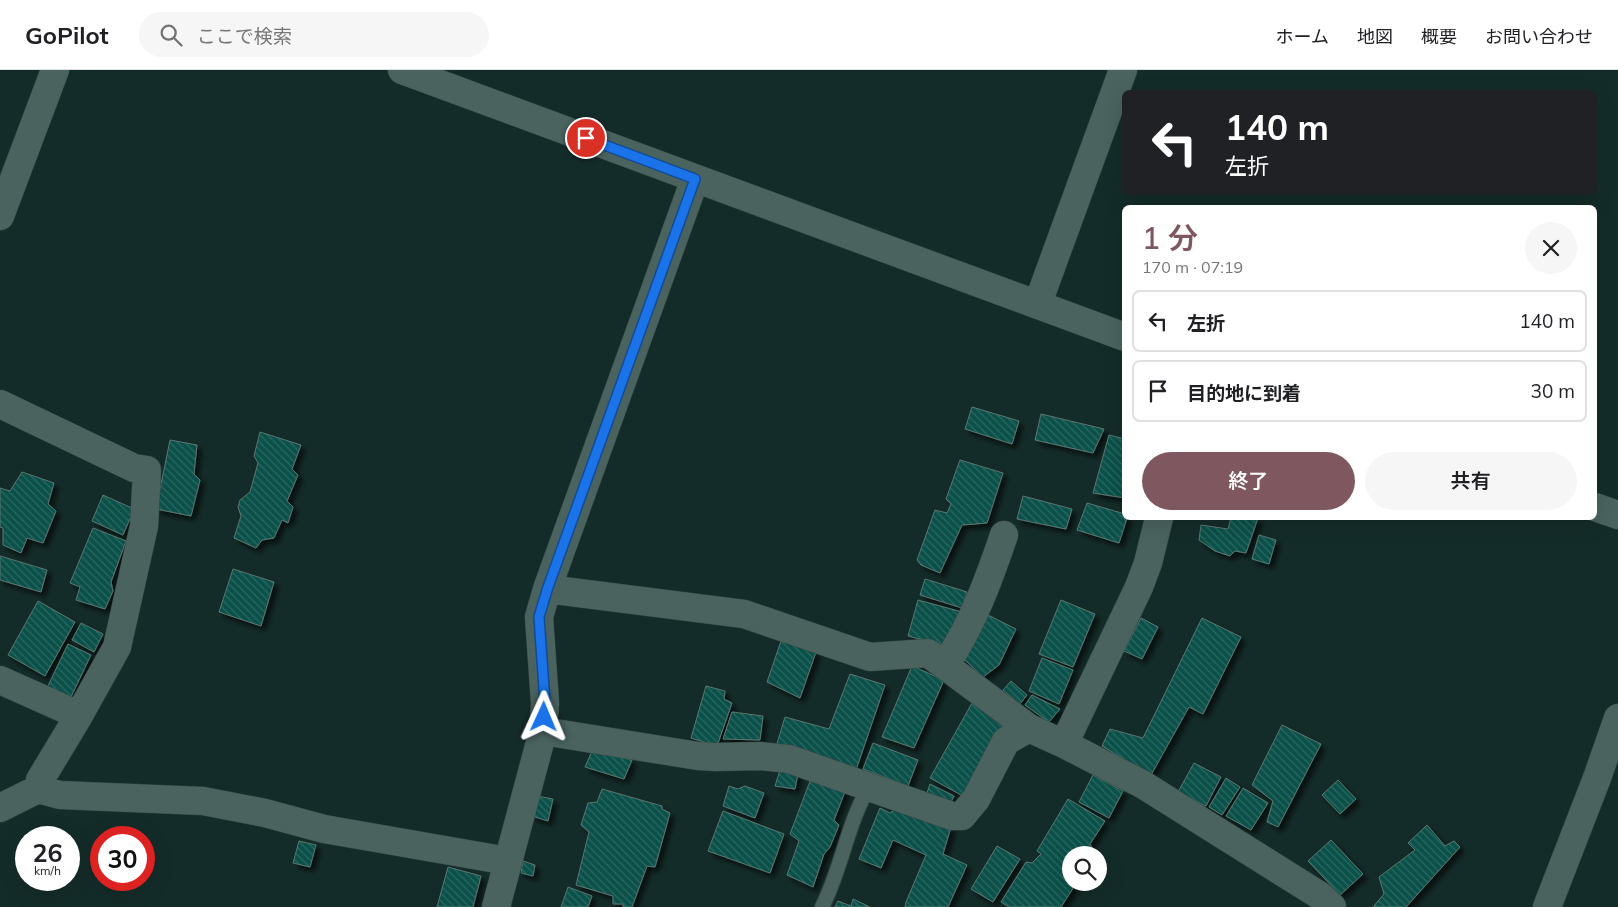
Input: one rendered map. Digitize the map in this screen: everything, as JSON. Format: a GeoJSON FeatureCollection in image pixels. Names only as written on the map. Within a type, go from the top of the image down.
{"type":"FeatureCollection","features":[{"type":"Feature","properties":{"kind":"street"},"geometry":{"type":"LineString","coordinates":[[0,216],[54,70]]}},
{"type":"Feature","properties":{"kind":"street"},"geometry":{"type":"LineString","coordinates":[[1038,303],[1123,70]]}},
{"type":"Feature","properties":{"kind":"street"},"geometry":{"type":"LineString","coordinates":[[416,72],[695,179],[1038,303],[1122,336]]}},
{"type":"Feature","properties":{"kind":"street"},"geometry":{"type":"LineString","coordinates":[[496,907],[543,731],[545,703],[539,617],[547,590],[695,179]]}},
{"type":"Feature","properties":{"kind":"street"},"geometry":{"type":"LineString","coordinates":[[0,404],[134,468],[147,470],[144,526],[117,646],[78,717],[40,780],[38,789]]}},
{"type":"Feature","properties":{"kind":"street"},"geometry":{"type":"LineString","coordinates":[[1597,508],[1618,515]]}},
{"type":"Feature","properties":{"kind":"street"},"geometry":{"type":"LineString","coordinates":[[1064,744],[1138,587],[1148,563],[1158,520]]}},
{"type":"Feature","properties":{"kind":"street"},"geometry":{"type":"LineString","coordinates":[[945,665],[956,648],[990,576],[1004,535]]}},
{"type":"Feature","properties":{"kind":"street"},"geometry":{"type":"LineString","coordinates":[[547,590],[744,614],[870,657],[928,653],[1029,728],[1142,784],[1319,895],[1332,907]]}},
{"type":"Feature","properties":{"kind":"street"},"geometry":{"type":"LineString","coordinates":[[0,680],[65,709],[78,717]]}},
{"type":"Feature","properties":{"kind":"street"},"geometry":{"type":"LineString","coordinates":[[1547,907],[1618,718]]}},
{"type":"Feature","properties":{"kind":"street"},"geometry":{"type":"LineString","coordinates":[[543,731],[698,756],[789,758],[952,816],[962,816],[976,799],[1006,741],[1029,728]]}},
{"type":"Feature","properties":{"kind":"street"},"geometry":{"type":"LineString","coordinates":[[0,808],[38,789],[60,795],[203,801],[266,813],[324,829],[508,861]]}},
{"type":"Feature","properties":{"kind":"lane"},"geometry":{"type":"LineString","coordinates":[[822,907],[829,893],[859,804],[869,787]]}},
{"type":"Feature","properties":{"kind":"building"},"geometry":{"type":"Polygon","coordinates":[[[972,407],[1019,421],[1012,444],[965,429],[972,407]]]}},
{"type":"Feature","properties":{"kind":"building"},"geometry":{"type":"Polygon","coordinates":[[[1041,414],[1104,429],[1093,453],[1035,440],[1041,414]]]}},
{"type":"Feature","properties":{"kind":"building"},"geometry":{"type":"Polygon","coordinates":[[[260,432],[301,445],[292,469],[298,475],[287,501],[293,507],[288,523],[282,520],[274,538],[262,540],[256,548],[234,538],[241,516],[238,507],[240,500],[250,492],[258,463],[254,456],[260,432]]]}},
{"type":"Feature","properties":{"kind":"building"},"geometry":{"type":"Polygon","coordinates":[[[1109,435],[1122,438],[1122,498],[1093,493],[1109,435]]]}},
{"type":"Feature","properties":{"kind":"building"},"geometry":{"type":"Polygon","coordinates":[[[170,440],[197,445],[194,474],[200,480],[191,516],[156,509],[170,440]]]}},
{"type":"Feature","properties":{"kind":"building"},"geometry":{"type":"Polygon","coordinates":[[[960,460],[1003,473],[987,523],[962,525],[940,573],[921,565],[917,560],[935,510],[947,513],[951,504],[946,499],[960,460]]]}},
{"type":"Feature","properties":{"kind":"building"},"geometry":{"type":"Polygon","coordinates":[[[22,472],[54,483],[48,504],[56,511],[43,543],[27,538],[21,553],[3,545],[3,528],[0,527],[0,488],[10,491],[22,472]]]}},
{"type":"Feature","properties":{"kind":"building"},"geometry":{"type":"Polygon","coordinates":[[[103,495],[134,509],[123,535],[92,521],[103,495]]]}},
{"type":"Feature","properties":{"kind":"building"},"geometry":{"type":"Polygon","coordinates":[[[1023,496],[1072,509],[1066,529],[1017,519],[1023,496]]]}},
{"type":"Feature","properties":{"kind":"building"},"geometry":{"type":"Polygon","coordinates":[[[1087,503],[1122,513],[1122,520],[1126,520],[1119,543],[1077,530],[1087,503]]]}},
{"type":"Feature","properties":{"kind":"building"},"geometry":{"type":"Polygon","coordinates":[[[1230,520],[1257,520],[1246,553],[1235,551],[1230,556],[1215,551],[1199,540],[1201,525],[1228,529],[1230,520]]]}},
{"type":"Feature","properties":{"kind":"building"},"geometry":{"type":"Polygon","coordinates":[[[93,528],[126,541],[111,582],[113,591],[105,609],[76,600],[80,587],[70,583],[93,528]]]}},
{"type":"Feature","properties":{"kind":"building"},"geometry":{"type":"Polygon","coordinates":[[[1259,535],[1276,540],[1269,564],[1252,559],[1259,535]]]}},
{"type":"Feature","properties":{"kind":"building"},"geometry":{"type":"Polygon","coordinates":[[[0,556],[47,570],[41,592],[0,580],[0,556]]]}},
{"type":"Feature","properties":{"kind":"building"},"geometry":{"type":"Polygon","coordinates":[[[233,569],[274,582],[261,626],[219,612],[233,569]]]}},
{"type":"Feature","properties":{"kind":"building"},"geometry":{"type":"Polygon","coordinates":[[[925,579],[967,592],[962,608],[920,595],[925,579]]]}},
{"type":"Feature","properties":{"kind":"building"},"geometry":{"type":"Polygon","coordinates":[[[918,600],[962,612],[947,646],[908,636],[918,600]]]}},
{"type":"Feature","properties":{"kind":"building"},"geometry":{"type":"Polygon","coordinates":[[[1061,600],[1095,614],[1073,667],[1039,654],[1061,600]]]}},
{"type":"Feature","properties":{"kind":"building"},"geometry":{"type":"Polygon","coordinates":[[[38,601],[75,622],[45,676],[8,655],[38,601]]]}},
{"type":"Feature","properties":{"kind":"building"},"geometry":{"type":"Polygon","coordinates":[[[988,615],[1016,629],[999,665],[983,677],[965,660],[988,615]]]}},
{"type":"Feature","properties":{"kind":"building"},"geometry":{"type":"Polygon","coordinates":[[[1141,618],[1158,627],[1142,659],[1124,651],[1141,618]]]}},
{"type":"Feature","properties":{"kind":"building"},"geometry":{"type":"Polygon","coordinates":[[[1202,618],[1241,637],[1203,714],[1189,707],[1151,775],[1102,746],[1110,729],[1143,738],[1202,618]]]}},
{"type":"Feature","properties":{"kind":"building"},"geometry":{"type":"Polygon","coordinates":[[[81,623],[103,634],[94,652],[72,640],[81,623]]]}},
{"type":"Feature","properties":{"kind":"building"},"geometry":{"type":"Polygon","coordinates":[[[781,641],[816,652],[800,698],[767,682],[781,641]]]}},
{"type":"Feature","properties":{"kind":"building"},"geometry":{"type":"Polygon","coordinates":[[[68,644],[91,655],[70,699],[47,688],[68,644]]]}},
{"type":"Feature","properties":{"kind":"building"},"geometry":{"type":"Polygon","coordinates":[[[1042,658],[1073,670],[1059,704],[1029,691],[1042,658]]]}},
{"type":"Feature","properties":{"kind":"building"},"geometry":{"type":"Polygon","coordinates":[[[912,666],[944,680],[914,748],[882,737],[912,666]]]}},
{"type":"Feature","properties":{"kind":"building"},"geometry":{"type":"Polygon","coordinates":[[[850,674],[885,685],[855,773],[776,747],[785,717],[829,729],[850,674]]]}},
{"type":"Feature","properties":{"kind":"building"},"geometry":{"type":"Polygon","coordinates":[[[1011,681],[1027,695],[1020,704],[1003,690],[1011,681]]]}},
{"type":"Feature","properties":{"kind":"building"},"geometry":{"type":"Polygon","coordinates":[[[706,686],[725,691],[724,699],[732,703],[717,746],[691,738],[706,686]]]}},
{"type":"Feature","properties":{"kind":"building"},"geometry":{"type":"Polygon","coordinates":[[[1032,695],[1060,709],[1049,722],[1025,705],[1032,695]]]}},
{"type":"Feature","properties":{"kind":"building"},"geometry":{"type":"Polygon","coordinates":[[[972,703],[1003,726],[963,796],[930,778],[972,703]]]}},
{"type":"Feature","properties":{"kind":"building"},"geometry":{"type":"Polygon","coordinates":[[[732,712],[763,716],[760,740],[723,739],[732,712]]]}},
{"type":"Feature","properties":{"kind":"building"},"geometry":{"type":"Polygon","coordinates":[[[1282,725],[1321,744],[1278,827],[1267,822],[1273,801],[1252,785],[1282,725]]]}},
{"type":"Feature","properties":{"kind":"building"},"geometry":{"type":"Polygon","coordinates":[[[873,743],[918,760],[908,786],[863,769],[873,743]]]}},
{"type":"Feature","properties":{"kind":"building"},"geometry":{"type":"Polygon","coordinates":[[[592,751],[632,760],[624,779],[585,767],[592,751]]]}},
{"type":"Feature","properties":{"kind":"building"},"geometry":{"type":"Polygon","coordinates":[[[1194,763],[1221,777],[1206,806],[1178,792],[1194,763]]]}},
{"type":"Feature","properties":{"kind":"building"},"geometry":{"type":"Polygon","coordinates":[[[781,767],[798,773],[795,789],[775,786],[781,767]]]}},
{"type":"Feature","properties":{"kind":"building"},"geometry":{"type":"Polygon","coordinates":[[[1093,775],[1123,791],[1109,818],[1079,802],[1093,775]]]}},
{"type":"Feature","properties":{"kind":"building"},"geometry":{"type":"Polygon","coordinates":[[[812,776],[846,789],[834,820],[839,825],[830,847],[824,854],[813,887],[787,875],[799,841],[790,834],[812,776]]]}},
{"type":"Feature","properties":{"kind":"building"},"geometry":{"type":"Polygon","coordinates":[[[1226,778],[1240,787],[1222,815],[1209,807],[1226,778]]]}},
{"type":"Feature","properties":{"kind":"building"},"geometry":{"type":"Polygon","coordinates":[[[1338,780],[1356,799],[1340,814],[1322,795],[1338,780]]]}},
{"type":"Feature","properties":{"kind":"building"},"geometry":{"type":"Polygon","coordinates":[[[930,784],[954,796],[950,804],[927,793],[930,784]]]}},
{"type":"Feature","properties":{"kind":"building"},"geometry":{"type":"Polygon","coordinates":[[[729,786],[738,789],[745,786],[764,793],[755,818],[723,806],[729,786]]]}},
{"type":"Feature","properties":{"kind":"building"},"geometry":{"type":"Polygon","coordinates":[[[1243,788],[1268,803],[1251,830],[1226,816],[1243,788]]]}},
{"type":"Feature","properties":{"kind":"building"},"geometry":{"type":"Polygon","coordinates":[[[602,789],[662,806],[662,809],[670,813],[655,867],[647,866],[632,907],[623,907],[623,904],[613,904],[613,896],[576,885],[589,832],[581,825],[588,803],[597,802],[602,789]]]}},
{"type":"Feature","properties":{"kind":"building"},"geometry":{"type":"Polygon","coordinates":[[[537,796],[553,799],[548,821],[532,816],[537,796]]]}},
{"type":"Feature","properties":{"kind":"building"},"geometry":{"type":"Polygon","coordinates":[[[1068,799],[1105,821],[1090,844],[1091,846],[1062,846],[1062,891],[1071,891],[1061,907],[1009,907],[1001,902],[1026,862],[1032,863],[1041,854],[1037,851],[1068,799]]]}},
{"type":"Feature","properties":{"kind":"building"},"geometry":{"type":"Polygon","coordinates":[[[899,807],[951,827],[943,854],[967,865],[948,907],[905,907],[926,855],[893,840],[881,868],[859,859],[880,808],[890,813],[899,807]]]}},
{"type":"Feature","properties":{"kind":"building"},"geometry":{"type":"Polygon","coordinates":[[[723,811],[784,834],[770,873],[708,851],[723,811]]]}},
{"type":"Feature","properties":{"kind":"building"},"geometry":{"type":"Polygon","coordinates":[[[1427,825],[1445,846],[1454,841],[1460,847],[1406,907],[1373,907],[1384,894],[1379,877],[1415,850],[1408,843],[1427,825]]]}},
{"type":"Feature","properties":{"kind":"building"},"geometry":{"type":"Polygon","coordinates":[[[1331,840],[1363,874],[1340,895],[1308,861],[1331,840]]]}},
{"type":"Feature","properties":{"kind":"building"},"geometry":{"type":"Polygon","coordinates":[[[299,841],[316,845],[310,867],[293,863],[299,841]]]}},
{"type":"Feature","properties":{"kind":"building"},"geometry":{"type":"Polygon","coordinates":[[[997,846],[1020,859],[993,902],[971,889],[997,846]]]}},
{"type":"Feature","properties":{"kind":"building"},"geometry":{"type":"Polygon","coordinates":[[[523,861],[535,865],[533,876],[521,873],[523,861]]]}},
{"type":"Feature","properties":{"kind":"building"},"geometry":{"type":"Polygon","coordinates":[[[448,867],[481,876],[473,907],[437,907],[448,867]]]}},
{"type":"Feature","properties":{"kind":"building"},"geometry":{"type":"Polygon","coordinates":[[[568,887],[592,896],[588,907],[561,907],[568,887]]]}},
{"type":"Feature","properties":{"kind":"building"},"geometry":{"type":"Polygon","coordinates":[[[853,899],[870,907],[835,907],[838,901],[851,906],[853,899]]]}},
{"type":"Feature","properties":{"kind":"route"},"geometry":{"type":"LineString","coordinates":[[544,717],[545,703],[539,617],[547,590],[695,179],[586,138]]}}]}
